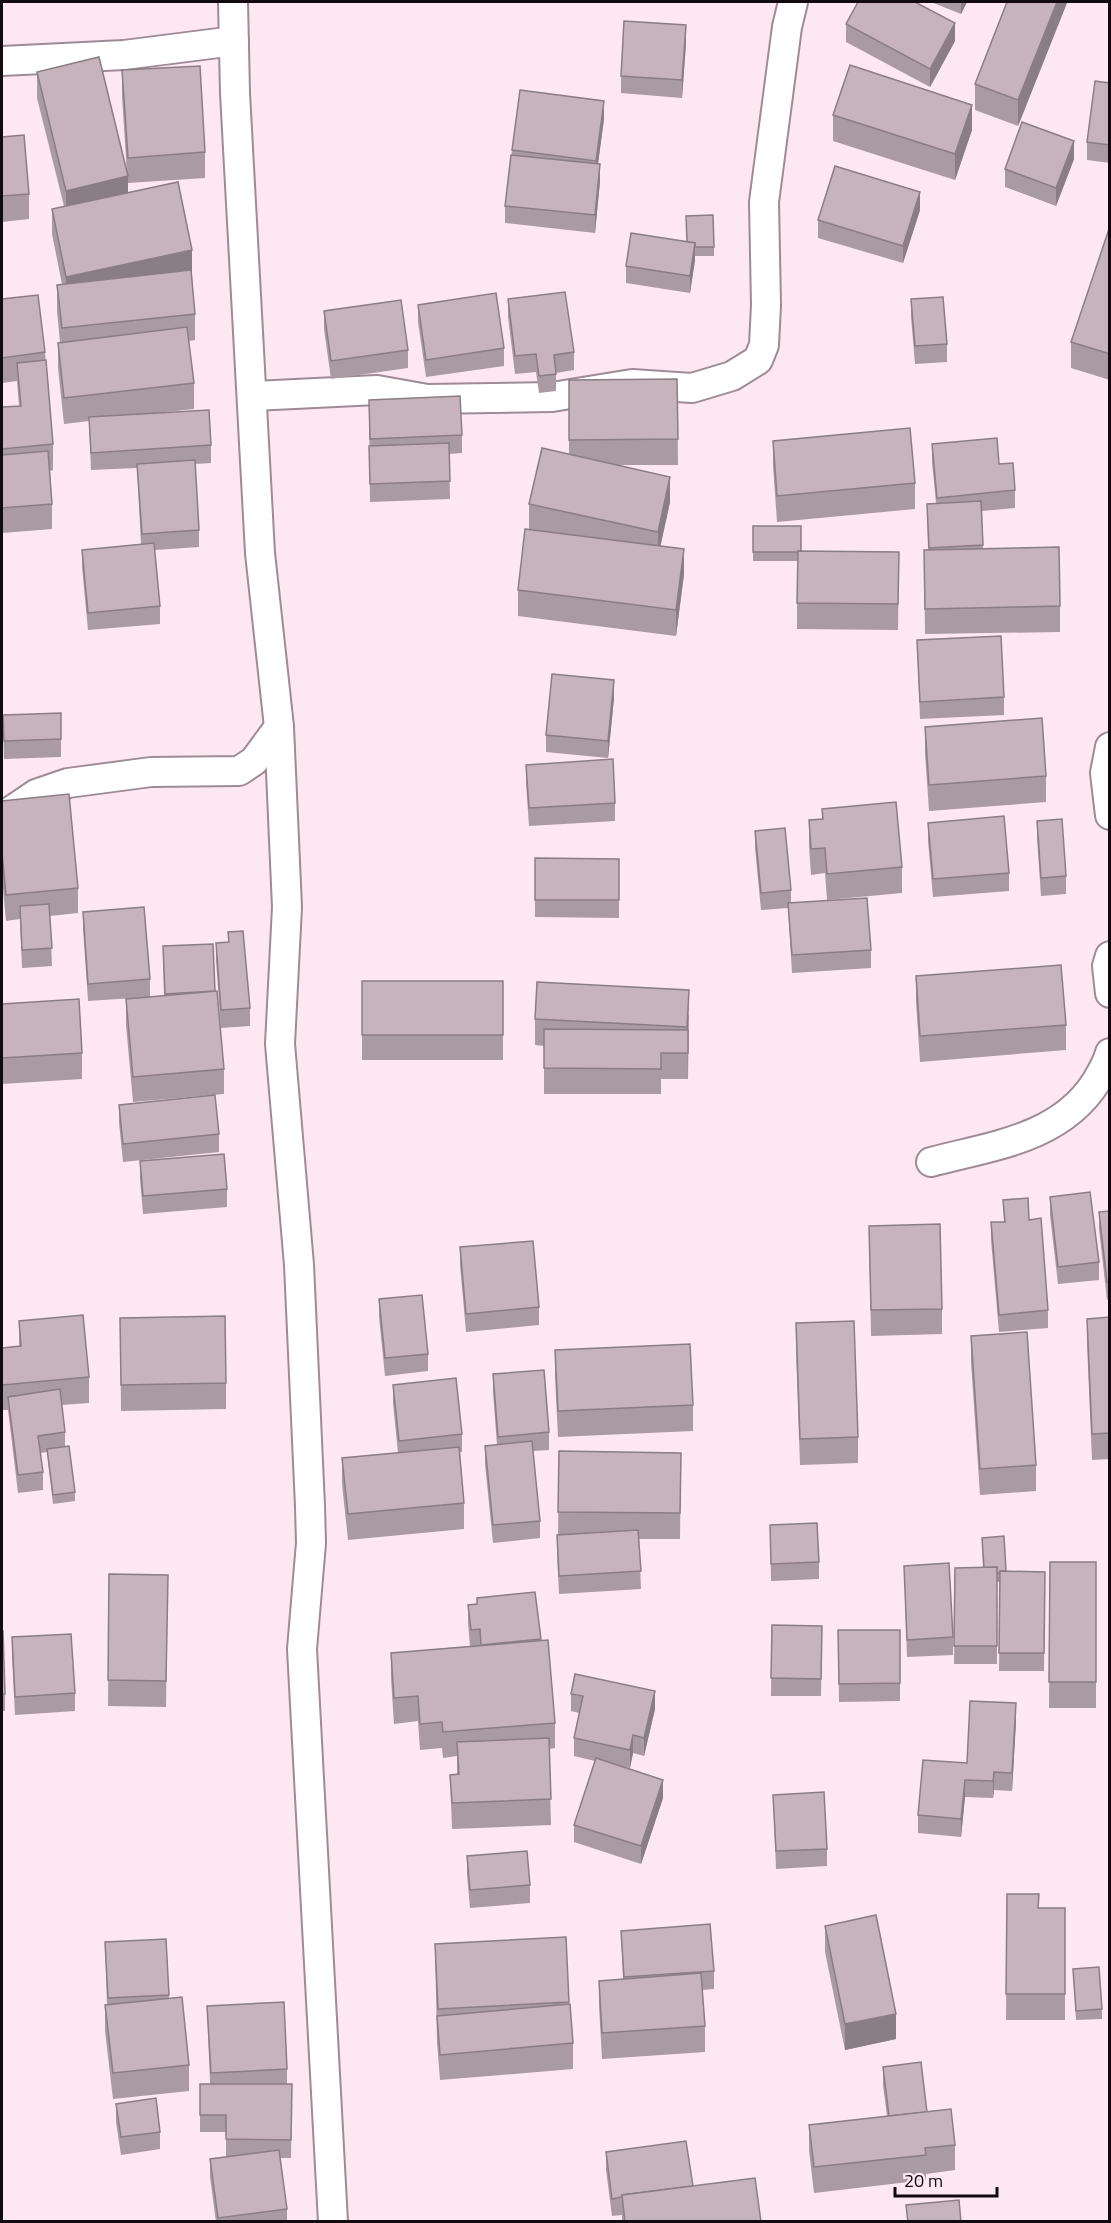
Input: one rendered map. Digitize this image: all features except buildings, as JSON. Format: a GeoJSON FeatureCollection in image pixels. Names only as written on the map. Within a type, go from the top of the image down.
{"type":"FeatureCollection","features":[{"type":"Feature","properties":{"kind":"street"},"geometry":{"type":"LineString","coordinates":[[233,2],[260,553],[279,728],[286,907],[280,1044],[299,1264],[310,1495],[311,1543],[302,1649],[333,2222]]}},
{"type":"Feature","properties":{"kind":"street"},"geometry":{"type":"LineString","coordinates":[[252,396],[377,390],[426,399],[552,397],[632,384],[692,388],[732,376],[758,360],[764,345],[766,305],[764,202],[787,27],[793,2]]}},
{"type":"Feature","properties":{"kind":"street"},"geometry":{"type":"LineString","coordinates":[[2,61],[124,55],[234,41]]}},
{"type":"Feature","properties":{"kind":"street"},"geometry":{"type":"LineString","coordinates":[[2,817],[36,794],[68,783],[115,776],[239,771],[254,761],[279,728]]}},
{"type":"Feature","properties":{"kind":"street"},"geometry":{"type":"LineString","coordinates":[[1110,747],[1105,773],[1110,815]]}},
{"type":"Feature","properties":{"kind":"street"},"geometry":{"type":"LineString","coordinates":[[2,796],[36,794]]}},
{"type":"Feature","properties":{"kind":"street"},"geometry":{"type":"LineString","coordinates":[[1110,956],[1107,966],[1110,993]]}},
{"type":"Feature","properties":{"kind":"street"},"geometry":{"type":"LineString","coordinates":[[931,1162],[1028,1137],[1058,1122],[1088,1094],[1107,1064],[1110,1053]]}}]}
